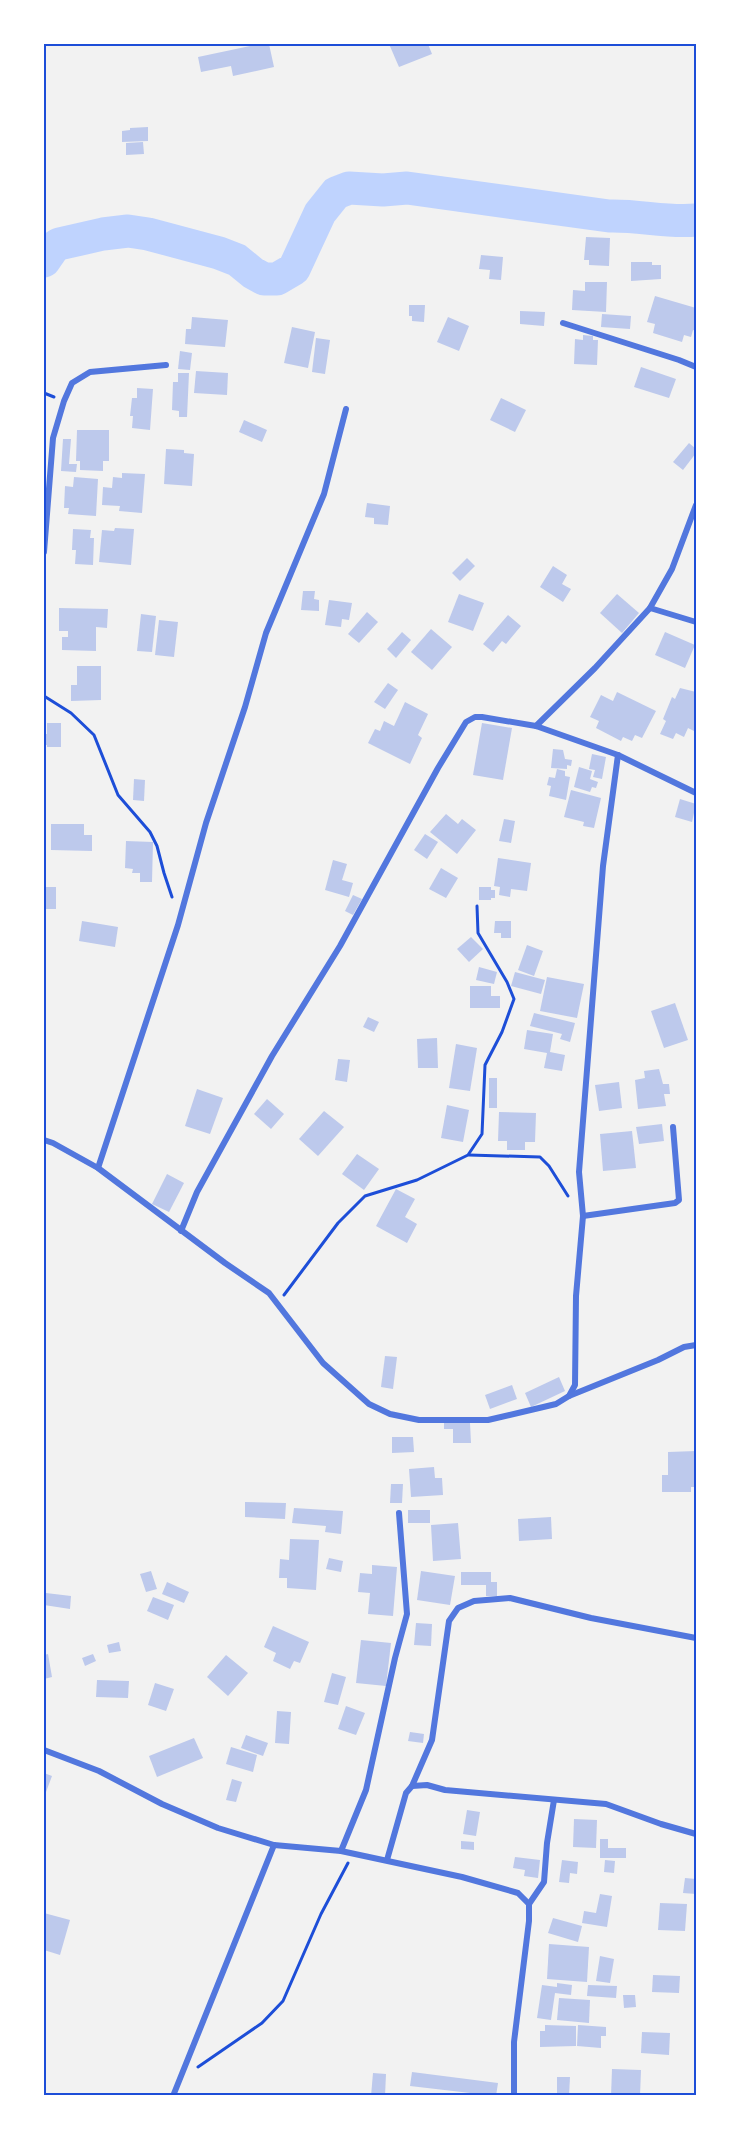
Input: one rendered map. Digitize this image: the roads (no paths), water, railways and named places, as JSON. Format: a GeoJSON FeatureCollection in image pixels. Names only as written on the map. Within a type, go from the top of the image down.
{"type":"FeatureCollection","features":[{"type":"Feature","properties":{"kind":"street"},"geometry":{"type":"LineString","coordinates":[[563,323],[679,360],[696,368]]}},
{"type":"Feature","properties":{"kind":"street"},"geometry":{"type":"LineString","coordinates":[[44,552],[53,438],[64,400],[72,383],[90,372],[166,365]]}},
{"type":"Feature","properties":{"kind":"street"},"geometry":{"type":"LineString","coordinates":[[98,1168],[178,925],[206,824],[245,707],[266,633],[324,494],[346,410]]}},
{"type":"Feature","properties":{"kind":"street"},"geometry":{"type":"LineString","coordinates":[[536,726],[596,668],[650,608],[672,569],[696,505]]}},
{"type":"Feature","properties":{"kind":"street"},"geometry":{"type":"LineString","coordinates":[[650,608],[696,622]]}},
{"type":"Feature","properties":{"kind":"street"},"geometry":{"type":"LineString","coordinates":[[181,1231],[197,1192],[272,1056],[340,946],[466,722],[475,717],[482,717],[536,726],[618,755],[696,793]]}},
{"type":"Feature","properties":{"kind":"street"},"geometry":{"type":"LineString","coordinates":[[569,1396],[575,1385],[576,1296],[582,1212],[579,1172],[590,1015],[603,866],[618,755]]}},
{"type":"Feature","properties":{"kind":"street"},"geometry":{"type":"LineString","coordinates":[[582,1212],[675,1203],[679,1200],[673,1127]]}},
{"type":"Feature","properties":{"kind":"street"},"geometry":{"type":"LineString","coordinates":[[44,1140],[98,1168],[181,1231],[269,1293],[323,1363],[369,1404],[390,1414],[419,1420],[488,1420],[556,1404],[569,1396],[684,1347],[696,1346]]}},
{"type":"Feature","properties":{"kind":"street"},"geometry":{"type":"LineString","coordinates":[[341,1851],[366,1790],[407,1614],[399,1513]]}},
{"type":"Feature","properties":{"kind":"street"},"geometry":{"type":"LineString","coordinates":[[387,1860],[406,1793],[412,1786],[432,1740],[449,1621],[458,1608],[474,1601],[510,1598],[591,1618],[696,1638]]}},
{"type":"Feature","properties":{"kind":"street"},"geometry":{"type":"LineString","coordinates":[[44,1750],[99,1771],[162,1804],[218,1828],[274,1845],[341,1851],[462,1877],[518,1893],[529,1904]]}},
{"type":"Feature","properties":{"kind":"street"},"geometry":{"type":"LineString","coordinates":[[412,1786],[427,1785],[445,1790],[606,1804],[696,1834]]}},
{"type":"Feature","properties":{"kind":"street"},"geometry":{"type":"LineString","coordinates":[[514,2096],[514,2042],[529,1921],[529,1904],[544,1881],[554,1800]]}},
{"type":"Feature","properties":{"kind":"street"},"geometry":{"type":"LineString","coordinates":[[173,2096],[274,1845]]}},
{"type":"Feature","properties":{"kind":"waterway"},"geometry":{"type":"LineString","coordinates":[[44,261],[53,248],[59,244],[128,231],[219,253],[237,260],[264,279],[277,279],[294,269],[320,213],[336,193],[349,188],[383,190],[407,188],[609,216],[696,220]]}}]}
